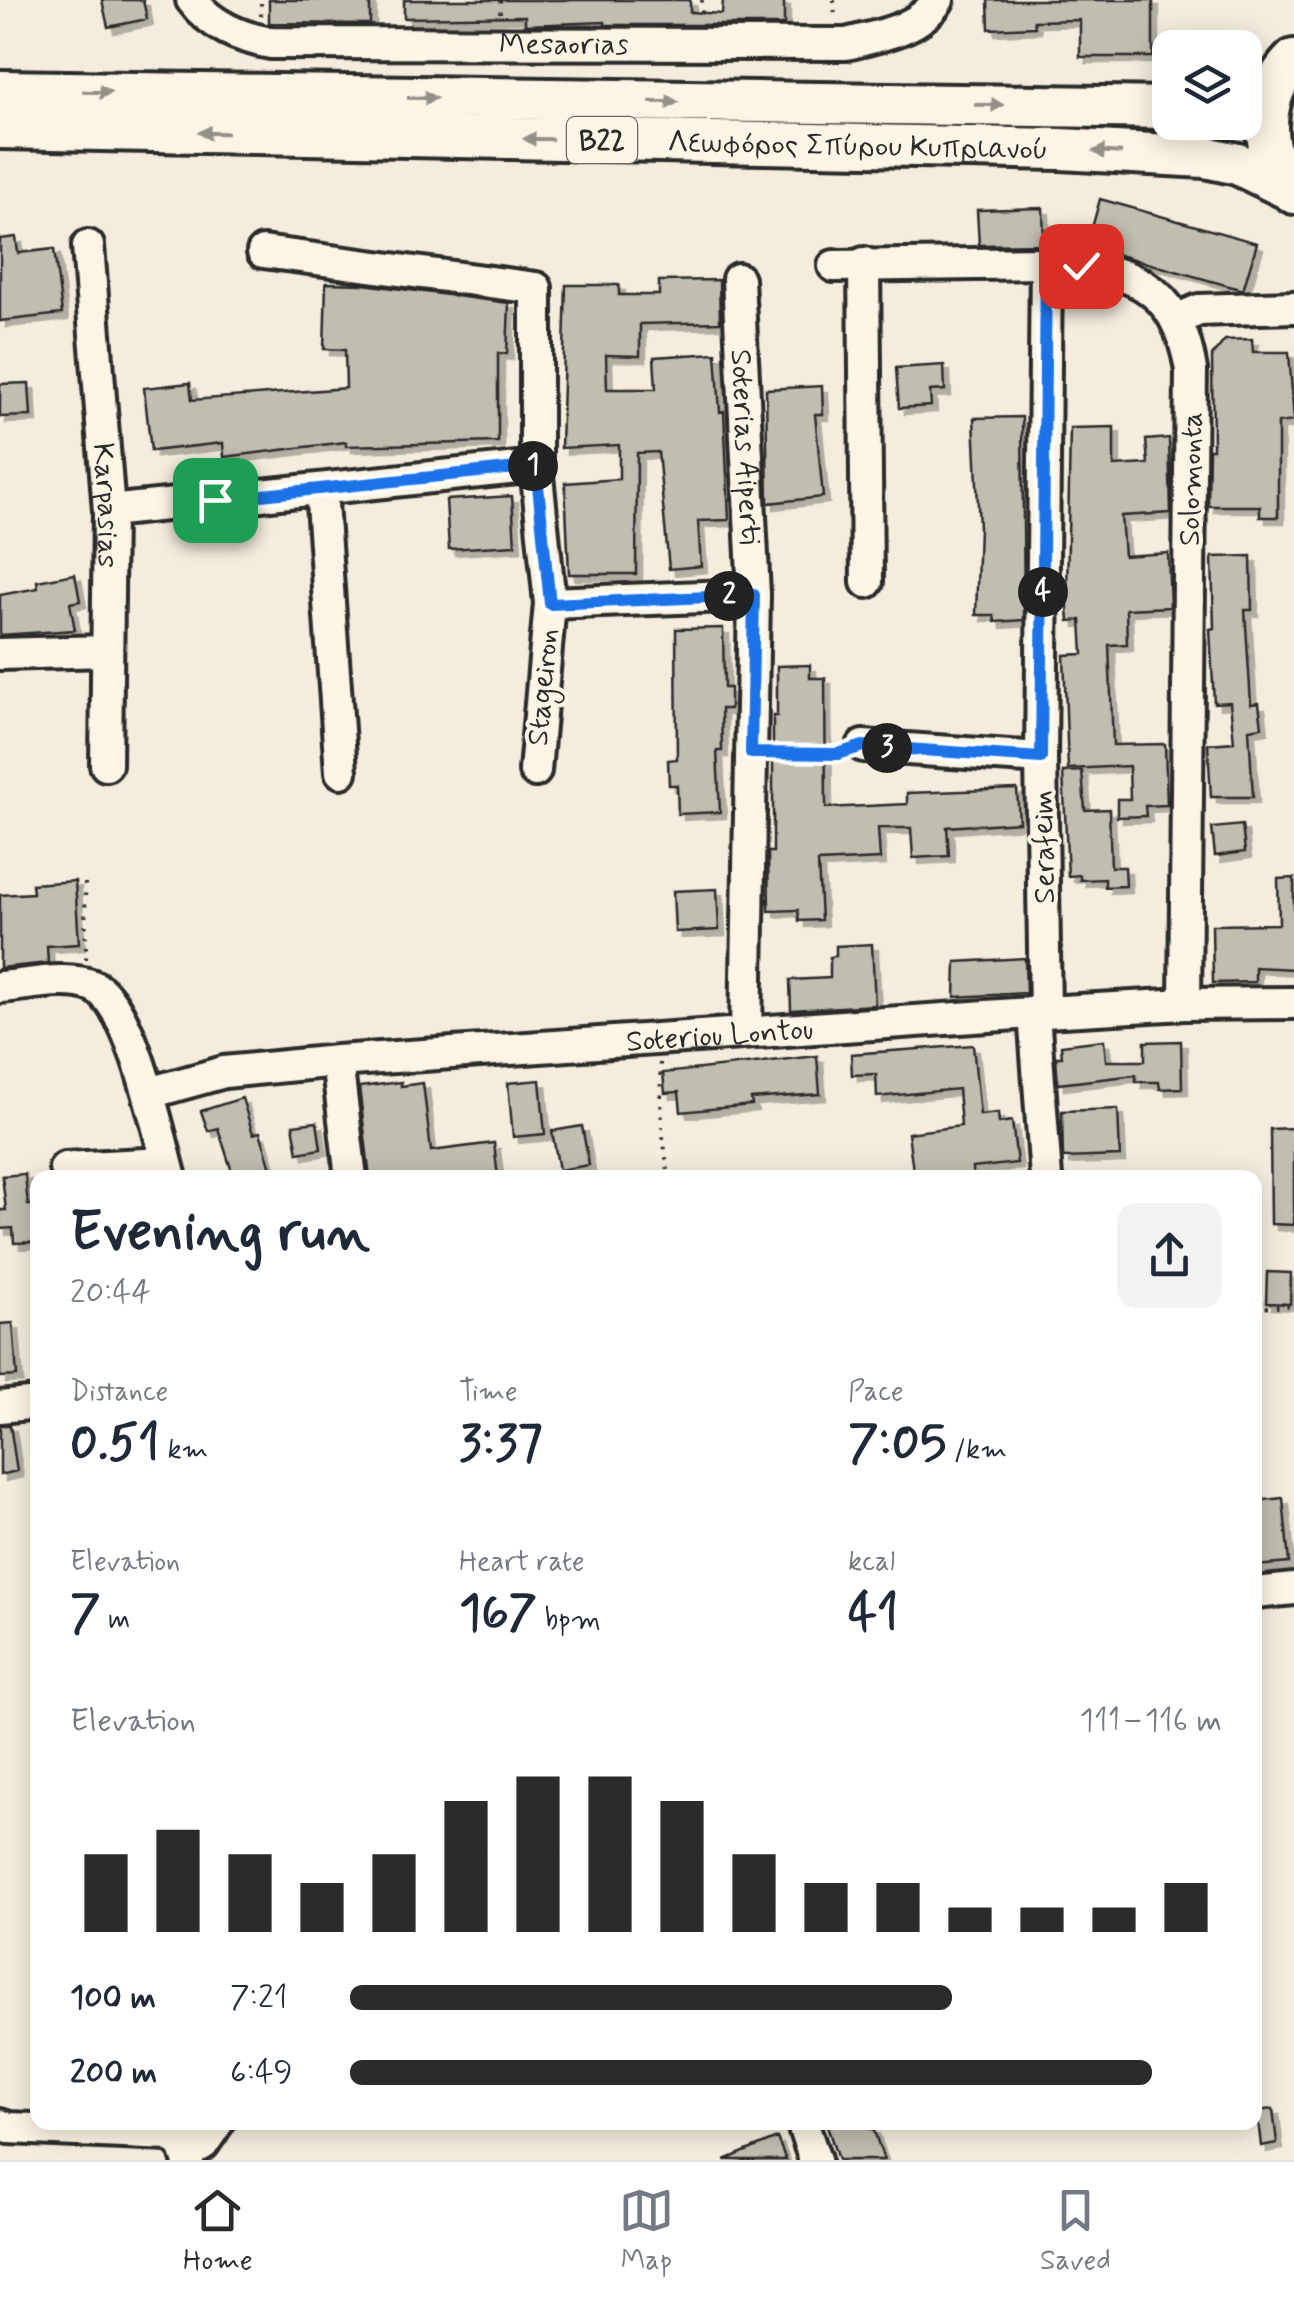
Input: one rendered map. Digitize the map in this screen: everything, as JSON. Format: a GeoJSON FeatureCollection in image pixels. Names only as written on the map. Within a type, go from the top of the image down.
{"type":"FeatureCollection","features":[{"type":"Feature","properties":{"kind":"main road"},"geometry":{"type":"LineString","coordinates":[[1273,78],[1266,130],[1273,161],[1292,191]]}},
{"type":"Feature","properties":{"kind":"main road","name":"Λεωφόρος Σπύρου Κυπριανού"},"geometry":{"type":"LineString","coordinates":[[0,91],[1152,108]]}},
{"type":"Feature","properties":{"kind":"main road","name":"Λεωφόρος Σπύρου Κυπριανού"},"geometry":{"type":"LineString","coordinates":[[0,128],[1060,149],[1205,157],[1238,164],[1292,191]]}},
{"type":"Feature","properties":{"kind":"street","name":"Mesaorias"},"geometry":{"type":"LineString","coordinates":[[192,0],[213,21],[242,36],[271,43],[846,44],[897,31],[938,0]]}},
{"type":"Feature","properties":{"kind":"street","name":"Karpasias"},"geometry":{"type":"LineString","coordinates":[[88,246],[109,512],[106,765]]}},
{"type":"Feature","properties":{"kind":"street","name":"Stageiron"},"geometry":{"type":"LineString","coordinates":[[263,252],[536,288],[536,466],[550,604],[535,771]]}},
{"type":"Feature","properties":{"kind":"street"},"geometry":{"type":"LineString","coordinates":[[867,582],[849,264],[1046,263],[1117,272],[1145,286],[1178,318],[1199,310],[1294,307]]}},
{"type":"Feature","properties":{"kind":"street","name":"Serafeim"},"geometry":{"type":"LineString","coordinates":[[1046,263],[1040,1012],[1046,1170]]}},
{"type":"Feature","properties":{"kind":"street","name":"Soterias Aiperti"},"geometry":{"type":"LineString","coordinates":[[738,279],[754,595],[746,1032]]}},
{"type":"Feature","properties":{"kind":"street","name":"Solomonta"},"geometry":{"type":"LineString","coordinates":[[1178,318],[1192,370],[1185,1004]]}},
{"type":"Feature","properties":{"kind":"street"},"geometry":{"type":"LineString","coordinates":[[109,512],[536,466]]}},
{"type":"Feature","properties":{"kind":"street"},"geometry":{"type":"LineString","coordinates":[[321,489],[341,772]]}},
{"type":"Feature","properties":{"kind":"street","name":"Stageiron"},"geometry":{"type":"LineString","coordinates":[[550,604],[754,595]]}},
{"type":"Feature","properties":{"kind":"street"},"geometry":{"type":"LineString","coordinates":[[0,654],[106,651]]}},
{"type":"Feature","properties":{"kind":"street"},"geometry":{"type":"LineString","coordinates":[[863,746],[1041,758]]}},
{"type":"Feature","properties":{"kind":"street"},"geometry":{"type":"LineString","coordinates":[[0,987],[87,984],[108,996],[149,1093],[168,1170],[65,1168]]}},
{"type":"Feature","properties":{"kind":"street","name":"Soteriou Lontou"},"geometry":{"type":"LineString","coordinates":[[149,1093],[224,1072],[336,1062],[1040,1012],[1294,1003]]}},
{"type":"Feature","properties":{"kind":"street"},"geometry":{"type":"LineString","coordinates":[[336,1062],[350,1170]]}},
{"type":"Feature","properties":{"kind":"street"},"geometry":{"type":"LineString","coordinates":[[0,1408],[30,1404]]}},
{"type":"Feature","properties":{"kind":"street"},"geometry":{"type":"LineString","coordinates":[[1262,1592],[1294,1589]]}},
{"type":"Feature","properties":{"kind":"street"},"geometry":{"type":"LineString","coordinates":[[0,2125],[30,2126]]}},
{"type":"Feature","properties":{"kind":"street"},"geometry":{"type":"LineString","coordinates":[[98,2130],[170,2135],[188,2156],[212,2130]]}},
{"type":"Feature","properties":{"kind":"street"},"geometry":{"type":"LineString","coordinates":[[805,2130],[815,2160]]}},
{"type":"Feature","properties":{"kind":"path"},"geometry":{"type":"LineString","coordinates":[[751,753],[838,754],[863,746]]}},
{"type":"Feature","properties":{"kind":"path"},"geometry":{"type":"LineString","coordinates":[[85,882],[87,984]]}},
{"type":"Feature","properties":{"kind":"path"},"geometry":{"type":"LineString","coordinates":[[660,1038],[662,1130],[669,1170]]}},
{"type":"Feature","properties":{"kind":"path"},"geometry":{"type":"LineString","coordinates":[[1262,1308],[1294,1306]]}},
{"type":"Feature","properties":{"kind":"building"},"geometry":{"type":"Polygon","coordinates":[[[102,0],[143,0],[147,19],[108,27],[102,0]]]}},
{"type":"Feature","properties":{"kind":"building"},"geometry":{"type":"Polygon","coordinates":[[[269,0],[370,0],[370,24],[269,23],[269,0]]]}},
{"type":"Feature","properties":{"kind":"building"},"geometry":{"type":"Polygon","coordinates":[[[404,0],[690,0],[690,12],[722,14],[723,0],[784,0],[784,25],[525,25],[525,16],[404,18],[404,0]]]}},
{"type":"Feature","properties":{"kind":"building"},"geometry":{"type":"Polygon","coordinates":[[[988,0],[1153,0],[1152,57],[1080,57],[1080,20],[1034,21],[1035,27],[989,29],[988,0]]]}},
{"type":"Feature","properties":{"kind":"building"},"geometry":{"type":"Polygon","coordinates":[[[1100,199],[1257,243],[1243,290],[1087,246],[1100,199]]]}},
{"type":"Feature","properties":{"kind":"building"},"geometry":{"type":"Polygon","coordinates":[[[1043,208],[1044,244],[979,245],[977,210],[1043,208]]]}},
{"type":"Feature","properties":{"kind":"building"},"geometry":{"type":"Polygon","coordinates":[[[16,237],[18,253],[54,249],[62,314],[0,321],[0,239],[16,237]]]}},
{"type":"Feature","properties":{"kind":"building"},"geometry":{"type":"Polygon","coordinates":[[[719,280],[720,322],[640,324],[640,356],[606,355],[607,389],[656,389],[654,357],[716,353],[720,412],[724,411],[729,520],[698,521],[701,566],[669,569],[658,452],[637,453],[636,574],[569,574],[565,483],[619,479],[619,445],[561,448],[566,285],[619,285],[619,295],[659,295],[659,281],[719,280]]]}},
{"type":"Feature","properties":{"kind":"building"},"geometry":{"type":"Polygon","coordinates":[[[326,283],[363,284],[509,303],[507,354],[498,353],[498,442],[346,446],[346,442],[224,457],[223,443],[151,451],[144,388],[190,383],[192,400],[346,388],[345,350],[324,349],[326,283]]]}},
{"type":"Feature","properties":{"kind":"building"},"geometry":{"type":"Polygon","coordinates":[[[1252,339],[1253,352],[1289,352],[1294,421],[1278,423],[1278,517],[1260,517],[1260,506],[1208,506],[1209,449],[1213,449],[1212,356],[1225,340],[1252,339]]]}},
{"type":"Feature","properties":{"kind":"building"},"geometry":{"type":"Polygon","coordinates":[[[944,365],[945,390],[930,391],[931,406],[899,408],[896,368],[944,365]]]}},
{"type":"Feature","properties":{"kind":"building"},"geometry":{"type":"Polygon","coordinates":[[[29,383],[31,416],[0,417],[0,384],[29,383]]]}},
{"type":"Feature","properties":{"kind":"building"},"geometry":{"type":"Polygon","coordinates":[[[822,386],[823,414],[815,414],[823,497],[768,503],[766,389],[822,386]]]}},
{"type":"Feature","properties":{"kind":"building"},"geometry":{"type":"Polygon","coordinates":[[[1022,417],[1024,620],[995,622],[994,615],[976,615],[979,528],[974,418],[1022,417]]]}},
{"type":"Feature","properties":{"kind":"building"},"geometry":{"type":"Polygon","coordinates":[[[1114,427],[1114,466],[1148,464],[1146,440],[1169,438],[1171,513],[1121,516],[1124,556],[1168,553],[1170,607],[1126,609],[1127,644],[1109,645],[1113,745],[1165,744],[1167,805],[1145,806],[1146,816],[1117,817],[1117,799],[1130,799],[1129,766],[1068,769],[1064,655],[1083,654],[1081,620],[1069,621],[1067,594],[1070,428],[1114,427]]]}},
{"type":"Feature","properties":{"kind":"building"},"geometry":{"type":"Polygon","coordinates":[[[512,496],[515,545],[449,549],[446,500],[512,496]]]}},
{"type":"Feature","properties":{"kind":"building"},"geometry":{"type":"Polygon","coordinates":[[[1251,556],[1252,610],[1245,610],[1251,704],[1259,703],[1262,727],[1249,729],[1253,797],[1211,797],[1208,744],[1234,742],[1230,702],[1214,703],[1212,557],[1251,556]]]}},
{"type":"Feature","properties":{"kind":"building"},"geometry":{"type":"Polygon","coordinates":[[[75,574],[80,601],[70,603],[75,630],[0,635],[0,595],[38,588],[37,581],[75,574]]]}},
{"type":"Feature","properties":{"kind":"building"},"geometry":{"type":"Polygon","coordinates":[[[723,628],[724,688],[730,688],[730,709],[721,709],[722,751],[717,751],[720,812],[678,814],[677,785],[669,785],[668,760],[677,759],[676,629],[723,628]]]}},
{"type":"Feature","properties":{"kind":"building"},"geometry":{"type":"Polygon","coordinates":[[[810,665],[810,678],[825,678],[826,808],[907,804],[907,793],[1017,789],[1019,822],[947,827],[949,856],[913,858],[911,828],[878,828],[880,859],[818,862],[821,920],[799,921],[798,910],[769,911],[777,666],[810,665]]]}},
{"type":"Feature","properties":{"kind":"building"},"geometry":{"type":"Polygon","coordinates":[[[1082,771],[1085,810],[1109,809],[1111,867],[1125,867],[1126,886],[1105,887],[1105,879],[1080,880],[1080,875],[1068,876],[1063,772],[1082,771]]]}},
{"type":"Feature","properties":{"kind":"building"},"geometry":{"type":"Polygon","coordinates":[[[1242,825],[1245,852],[1215,856],[1212,828],[1242,825]]]}},
{"type":"Feature","properties":{"kind":"building"},"geometry":{"type":"Polygon","coordinates":[[[1294,878],[1294,969],[1255,967],[1255,982],[1213,983],[1212,925],[1279,924],[1278,879],[1294,878]]]}},
{"type":"Feature","properties":{"kind":"building"},"geometry":{"type":"Polygon","coordinates":[[[75,881],[79,944],[47,946],[48,963],[0,968],[0,895],[33,893],[32,884],[75,881]]]}},
{"type":"Feature","properties":{"kind":"building"},"geometry":{"type":"Polygon","coordinates":[[[717,889],[719,930],[675,932],[673,891],[717,889]]]}},
{"type":"Feature","properties":{"kind":"building"},"geometry":{"type":"Polygon","coordinates":[[[872,944],[875,1005],[791,1010],[790,980],[830,978],[830,957],[836,956],[836,946],[872,944]]]}},
{"type":"Feature","properties":{"kind":"building"},"geometry":{"type":"Polygon","coordinates":[[[1025,958],[1026,993],[955,997],[956,962],[1025,958]]]}},
{"type":"Feature","properties":{"kind":"building"},"geometry":{"type":"Polygon","coordinates":[[[1104,1040],[1106,1061],[1145,1061],[1145,1042],[1181,1041],[1182,1088],[1160,1089],[1159,1082],[1136,1082],[1136,1075],[1058,1084],[1056,1057],[1062,1057],[1061,1045],[1104,1040]]]}},
{"type":"Feature","properties":{"kind":"building"},"geometry":{"type":"Polygon","coordinates":[[[973,1045],[980,1115],[998,1113],[999,1123],[1012,1121],[1017,1163],[972,1170],[913,1170],[908,1133],[961,1126],[958,1089],[877,1097],[876,1074],[852,1075],[851,1054],[973,1045]]]}},
{"type":"Feature","properties":{"kind":"building"},"geometry":{"type":"Polygon","coordinates":[[[817,1056],[820,1094],[751,1099],[752,1105],[681,1112],[679,1092],[665,1093],[663,1073],[817,1056]]]}},
{"type":"Feature","properties":{"kind":"building"},"geometry":{"type":"Polygon","coordinates":[[[540,1080],[545,1134],[513,1137],[508,1083],[540,1080]]]}},
{"type":"Feature","properties":{"kind":"building"},"geometry":{"type":"Polygon","coordinates":[[[423,1083],[431,1151],[494,1143],[497,1170],[369,1170],[359,1087],[423,1083]]]}},
{"type":"Feature","properties":{"kind":"building"},"geometry":{"type":"Polygon","coordinates":[[[242,1098],[253,1134],[260,1132],[272,1170],[231,1170],[218,1128],[208,1131],[201,1111],[242,1098]]]}},
{"type":"Feature","properties":{"kind":"building"},"geometry":{"type":"Polygon","coordinates":[[[1118,1109],[1120,1156],[1063,1158],[1062,1111],[1118,1109]]]}},
{"type":"Feature","properties":{"kind":"building"},"geometry":{"type":"Polygon","coordinates":[[[317,1122],[321,1149],[298,1153],[293,1125],[317,1122]]]}},
{"type":"Feature","properties":{"kind":"building"},"geometry":{"type":"Polygon","coordinates":[[[582,1126],[589,1165],[559,1170],[552,1131],[582,1126]]]}},
{"type":"Feature","properties":{"kind":"building"},"geometry":{"type":"Polygon","coordinates":[[[1294,1128],[1294,1225],[1271,1224],[1270,1129],[1294,1128]]]}},
{"type":"Feature","properties":{"kind":"building"},"geometry":{"type":"Polygon","coordinates":[[[25,1174],[30,1242],[14,1243],[13,1228],[0,1229],[0,1210],[6,1210],[2,1176],[25,1174]]]}},
{"type":"Feature","properties":{"kind":"building"},"geometry":{"type":"Polygon","coordinates":[[[1267,1272],[1291,1273],[1290,1304],[1266,1303],[1267,1272]]]}},
{"type":"Feature","properties":{"kind":"building"},"geometry":{"type":"Polygon","coordinates":[[[13,1323],[17,1376],[0,1377],[0,1324],[13,1323]]]}},
{"type":"Feature","properties":{"kind":"building"},"geometry":{"type":"Polygon","coordinates":[[[0,1425],[10,1425],[17,1471],[0,1475],[0,1425]]]}},
{"type":"Feature","properties":{"kind":"building"},"geometry":{"type":"Polygon","coordinates":[[[1283,1498],[1289,1563],[1262,1565],[1262,1500],[1283,1498]]]}},
{"type":"Feature","properties":{"kind":"building"},"geometry":{"type":"Polygon","coordinates":[[[1273,2109],[1277,2143],[1261,2146],[1262,2110],[1273,2109]]]}},
{"type":"Feature","properties":{"kind":"building"},"geometry":{"type":"Polygon","coordinates":[[[829,2130],[874,2130],[884,2160],[838,2160],[829,2130]]]}},
{"type":"Feature","properties":{"kind":"building"},"geometry":{"type":"Polygon","coordinates":[[[777,2138],[786,2160],[725,2160],[777,2138]]]}},
{"type":"Feature","properties":{"kind":"route"},"geometry":{"type":"LineString","coordinates":[[215,500],[536,466],[550,604],[754,595],[751,753],[838,754],[863,746],[1041,758],[1046,263],[1081,266]]}}]}
